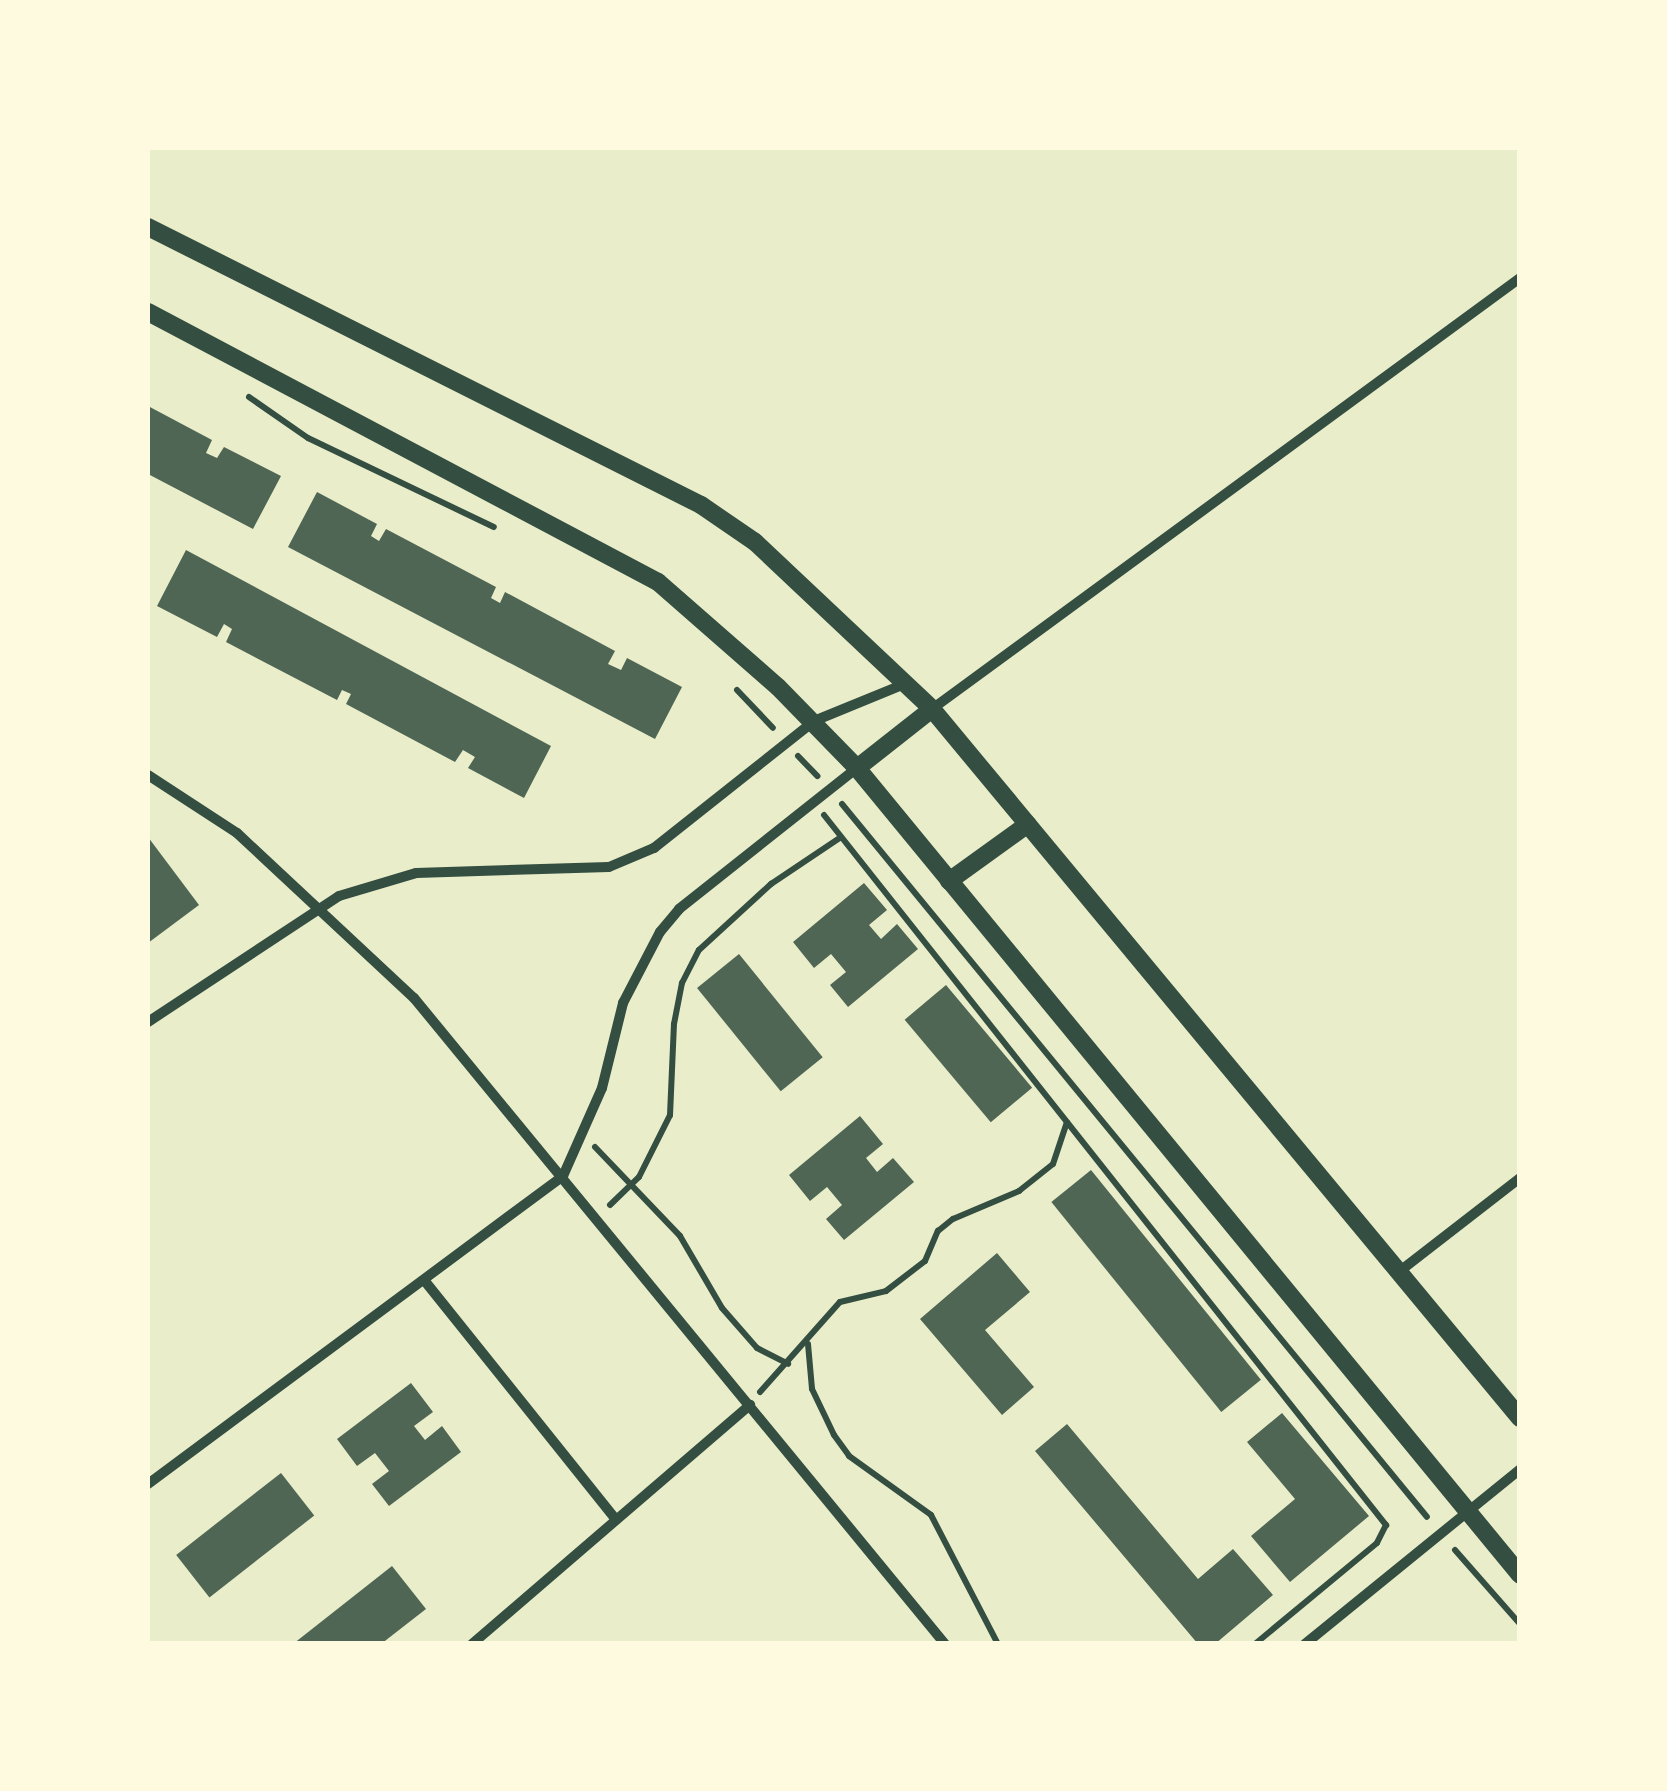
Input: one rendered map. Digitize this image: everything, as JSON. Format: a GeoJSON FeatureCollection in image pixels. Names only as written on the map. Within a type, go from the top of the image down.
{"type":"FeatureCollection","features":[{"type":"Feature","properties":{"kind":"street"},"geometry":{"type":"LineString","coordinates":[[148,226],[701,505],[756,542],[932,709],[1520,1418]]}},
{"type":"Feature","properties":{"kind":"street"},"geometry":{"type":"LineString","coordinates":[[148,1484],[563,1176],[584,1135],[623,1004],[660,932],[679,909],[932,709],[1520,278]]}},
{"type":"Feature","properties":{"kind":"street"},"geometry":{"type":"LineString","coordinates":[[148,312],[658,582],[814,721],[857,768],[1520,1575]]}},
{"type":"Feature","properties":{"kind":"street"},"geometry":{"type":"LineString","coordinates":[[148,1022],[338,896],[416,873],[608,867],[654,848],[814,721],[908,683]]}},
{"type":"Feature","properties":{"kind":"street"},"geometry":{"type":"LineString","coordinates":[[148,776],[237,833],[322,908],[414,998],[945,1644]]}},
{"type":"Feature","properties":{"kind":"street"},"geometry":{"type":"LineString","coordinates":[[949,881],[1028,824]]}},
{"type":"Feature","properties":{"kind":"street"},"geometry":{"type":"LineString","coordinates":[[1400,1271],[1520,1178]]}},
{"type":"Feature","properties":{"kind":"street"},"geometry":{"type":"LineString","coordinates":[[424,1280],[616,1520]]}},
{"type":"Feature","properties":{"kind":"street"},"geometry":{"type":"LineString","coordinates":[[472,1644],[750,1405]]}},
{"type":"Feature","properties":{"kind":"street"},"geometry":{"type":"LineString","coordinates":[[1305,1644],[1520,1468]]}},
{"type":"Feature","properties":{"kind":"path"},"geometry":{"type":"LineString","coordinates":[[234,387],[308,438],[511,534]]}},
{"type":"Feature","properties":{"kind":"path"},"geometry":{"type":"LineString","coordinates":[[730,683],[829,790],[1440,1533],[1520,1624]]}},
{"type":"Feature","properties":{"kind":"path"},"geometry":{"type":"LineString","coordinates":[[814,802],[1386,1525],[1377,1543],[1255,1644]]}},
{"type":"Feature","properties":{"kind":"path"},"geometry":{"type":"LineString","coordinates":[[598,1218],[659,1145],[670,1116],[674,1024],[682,984],[699,950],[771,884],[842,837]]}},
{"type":"Feature","properties":{"kind":"path"},"geometry":{"type":"LineString","coordinates":[[750,1405],[840,1302],[886,1291],[912,1274],[953,1219],[1019,1191],[1053,1164],[1067,1122]]}},
{"type":"Feature","properties":{"kind":"path"},"geometry":{"type":"LineString","coordinates":[[584,1135],[628,1186],[680,1236],[722,1308],[757,1348],[788,1364]]}},
{"type":"Feature","properties":{"kind":"path"},"geometry":{"type":"LineString","coordinates":[[808,1343],[812,1390],[834,1435],[850,1456],[931,1515],[998,1644]]}},
{"type":"Feature","properties":{"kind":"building"},"geometry":{"type":"Polygon","coordinates":[[[148,406],[212,440],[206,453],[217,458],[224,447],[281,476],[253,529],[148,474],[148,406]]]}},
{"type":"Feature","properties":{"kind":"building"},"geometry":{"type":"Polygon","coordinates":[[[317,492],[377,524],[371,536],[379,541],[386,529],[496,587],[491,598],[500,603],[505,592],[615,651],[608,664],[621,670],[627,658],[682,687],[655,739],[288,547],[317,492]]]}},
{"type":"Feature","properties":{"kind":"building"},"geometry":{"type":"Polygon","coordinates":[[[186,550],[551,746],[524,798],[468,768],[475,757],[463,750],[455,762],[346,704],[351,694],[342,690],[337,700],[226,642],[232,629],[224,624],[217,637],[157,606],[186,550]]]}},
{"type":"Feature","properties":{"kind":"building"},"geometry":{"type":"Polygon","coordinates":[[[148,837],[199,905],[148,943],[148,837]]]}},
{"type":"Feature","properties":{"kind":"building"},"geometry":{"type":"Polygon","coordinates":[[[864,883],[887,910],[869,925],[881,939],[897,924],[918,949],[848,1007],[830,985],[846,972],[831,954],[814,968],[793,942],[864,883]]]}},
{"type":"Feature","properties":{"kind":"building"},"geometry":{"type":"Polygon","coordinates":[[[739,954],[823,1057],[781,1091],[697,988],[739,954]]]}},
{"type":"Feature","properties":{"kind":"building"},"geometry":{"type":"Polygon","coordinates":[[[946,985],[1032,1088],[991,1122],[905,1020],[946,985]]]}},
{"type":"Feature","properties":{"kind":"building"},"geometry":{"type":"Polygon","coordinates":[[[860,1116],[883,1144],[866,1158],[877,1172],[893,1158],[914,1182],[844,1240],[826,1219],[842,1205],[827,1187],[810,1201],[789,1175],[860,1116]]]}},
{"type":"Feature","properties":{"kind":"building"},"geometry":{"type":"Polygon","coordinates":[[[1091,1170],[1261,1380],[1221,1412],[1051,1202],[1091,1170]]]}},
{"type":"Feature","properties":{"kind":"building"},"geometry":{"type":"Polygon","coordinates":[[[997,1253],[1030,1292],[985,1330],[1034,1387],[1002,1415],[920,1319],[997,1253]]]}},
{"type":"Feature","properties":{"kind":"building"},"geometry":{"type":"Polygon","coordinates":[[[411,1383],[433,1412],[414,1426],[425,1440],[442,1426],[461,1452],[389,1506],[372,1484],[389,1471],[375,1453],[357,1466],[337,1439],[411,1383]]]}},
{"type":"Feature","properties":{"kind":"building"},"geometry":{"type":"Polygon","coordinates":[[[1282,1413],[1369,1516],[1290,1582],[1251,1536],[1295,1499],[1247,1442],[1282,1413]]]}},
{"type":"Feature","properties":{"kind":"building"},"geometry":{"type":"Polygon","coordinates":[[[1067,1424],[1198,1579],[1233,1549],[1273,1595],[1215,1644],[1198,1644],[1035,1451],[1067,1424]]]}},
{"type":"Feature","properties":{"kind":"building"},"geometry":{"type":"Polygon","coordinates":[[[281,1473],[314,1516],[209,1597],[176,1555],[281,1473]]]}},
{"type":"Feature","properties":{"kind":"building"},"geometry":{"type":"Polygon","coordinates":[[[392,1566],[426,1609],[381,1644],[293,1644],[392,1566]]]}}]}
